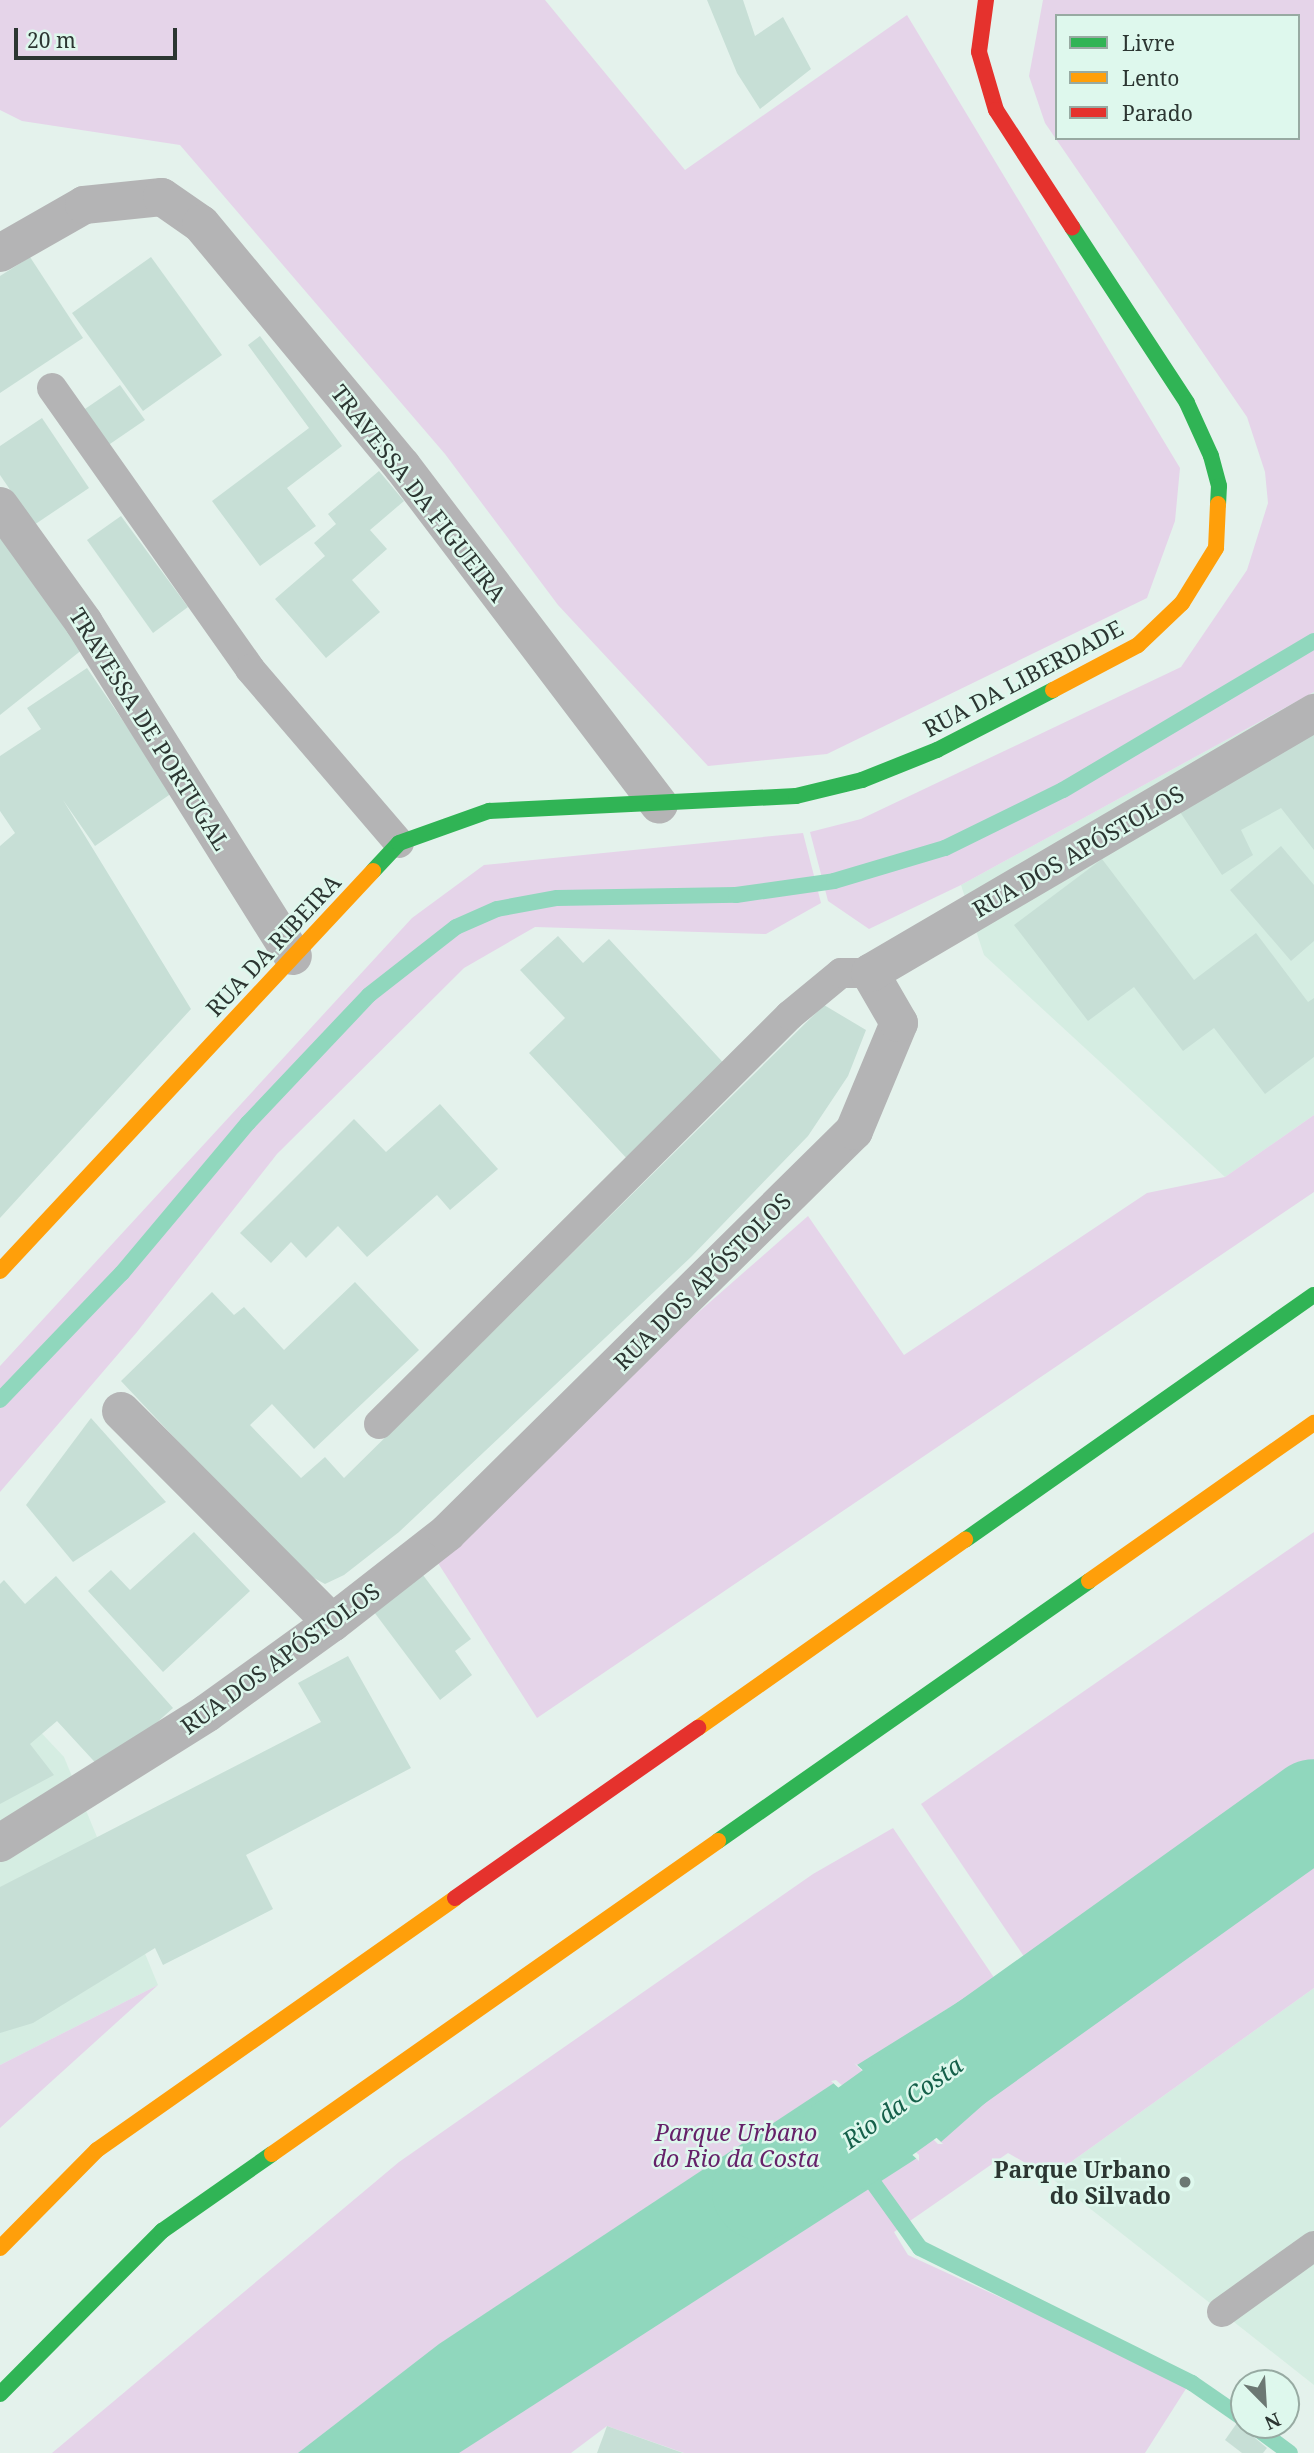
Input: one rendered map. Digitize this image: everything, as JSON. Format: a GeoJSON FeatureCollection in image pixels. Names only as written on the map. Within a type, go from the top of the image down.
{"type":"FeatureCollection","features":[{"type":"Feature","properties":{"kind":"main road","name":"RUA DA LIBERDADE"},"geometry":{"type":"LineString","coordinates":[[659,806],[827,791],[937,750],[1138,645],[1182,603],[1216,548],[1219,486],[1187,403],[996,110],[979,52],[986,0]]}},
{"type":"Feature","properties":{"kind":"main road","name":"RUA DA RIBEIRA"},"geometry":{"type":"LineString","coordinates":[[0,1271],[400,843],[489,811],[659,806]]}},
{"type":"Feature","properties":{"kind":"main road"},"geometry":{"type":"LineString","coordinates":[[0,2248],[97,2150],[1314,1295]]}},
{"type":"Feature","properties":{"kind":"main road"},"geometry":{"type":"LineString","coordinates":[[0,2394],[162,2231],[1314,1423]]}},
{"type":"Feature","properties":{"kind":"street","name":"TRAVESSA DA FIGUEIRA"},"geometry":{"type":"LineString","coordinates":[[0,253],[84,205],[162,197],[201,224],[402,466],[659,806]]}},
{"type":"Feature","properties":{"kind":"street","name":"TRAVESSA DE PORTUGAL"},"geometry":{"type":"LineString","coordinates":[[0,506],[84,623],[293,956]]}},
{"type":"Feature","properties":{"kind":"street","name":"RUA DOS APÓSTOLOS"},"geometry":{"type":"LineString","coordinates":[[0,1843],[184,1728],[332,1623],[447,1532],[854,1130],[899,1023],[870,973],[1314,713]]}},
{"type":"Feature","properties":{"kind":"street"},"geometry":{"type":"LineString","coordinates":[[121,1411],[332,1623]]}},
{"type":"Feature","properties":{"kind":"lane"},"geometry":{"type":"LineString","coordinates":[[52,388],[250,669],[400,843]]}},
{"type":"Feature","properties":{"kind":"lane"},"geometry":{"type":"LineString","coordinates":[[379,1424],[790,1015],[841,973],[870,973]]}},
{"type":"Feature","properties":{"kind":"lane"},"geometry":{"type":"LineString","coordinates":[[1222,2312],[1314,2246]]}},
{"type":"Feature","properties":{"kind":"shaded area"},"geometry":{"type":"Polygon","coordinates":[[[1314,692],[1314,1115],[1225,1177],[984,955],[961,885],[1314,692]]]}},
{"type":"Feature","properties":{"kind":"shaded area"},"geometry":{"type":"Polygon","coordinates":[[[0,1689],[64,1757],[158,1985],[0,2065],[0,1689]]]}},
{"type":"Feature","properties":{"kind":"shaded area","name":"Parque Urbano do Silvado"},"geometry":{"type":"Polygon","coordinates":[[[1314,1988],[1314,2385],[1300,2374],[1300,2369],[1294,2369],[1050,2177],[1314,1988]]]}},
{"type":"Feature","properties":{"kind":"green space"},"geometry":{"type":"Polygon","coordinates":[[[0,0],[545,0],[685,170],[907,15],[1180,468],[1175,521],[1147,598],[827,754],[708,766],[558,605],[445,454],[180,145],[22,121],[0,110],[0,0]]]}},
{"type":"Feature","properties":{"kind":"green space"},"geometry":{"type":"Polygon","coordinates":[[[1043,0],[1314,0],[1314,692],[961,885],[869,929],[828,901],[810,832],[861,819],[1181,667],[1247,570],[1268,503],[1265,472],[1247,417],[1057,140],[1300,140],[1300,14],[1055,14],[1055,138],[1045,123],[1029,76],[1043,0]]]}},
{"type":"Feature","properties":{"kind":"green space"},"geometry":{"type":"Polygon","coordinates":[[[803,833],[821,903],[766,934],[535,927],[464,968],[277,1154],[137,1332],[0,1492],[0,1366],[412,918],[484,865],[803,833]]]}},
{"type":"Feature","properties":{"kind":"green space"},"geometry":{"type":"Polygon","coordinates":[[[1314,1115],[1314,1192],[537,1718],[438,1563],[595,1403],[808,1216],[904,1355],[1147,1193],[1225,1177],[1314,1115]]]}},
{"type":"Feature","properties":{"kind":"green space"},"geometry":{"type":"Polygon","coordinates":[[[1314,1532],[1314,1763],[1025,1958],[921,1804],[1314,1532]]]}},
{"type":"Feature","properties":{"kind":"green space","name":"Parque Urbano do Rio da Costa"},"geometry":{"type":"Polygon","coordinates":[[[893,1828],[995,1979],[917,2028],[972,2114],[1044,2051],[1314,1856],[1314,1988],[1050,2177],[1008,2153],[894,2232],[908,2255],[1189,2384],[1145,2453],[684,2453],[607,2426],[571,2453],[52,2453],[399,2162],[813,1874],[893,1828]]]}},
{"type":"Feature","properties":{"kind":"green space"},"geometry":{"type":"Polygon","coordinates":[[[158,1985],[0,2128],[0,2065],[158,1985]]]}},
{"type":"Feature","properties":{"kind":"water"},"geometry":{"type":"Polygon","coordinates":[[[1314,1763],[1314,1856],[1072,2030],[1025,1958],[1314,1763]]]}},
{"type":"Feature","properties":{"kind":"water"},"geometry":{"type":"Polygon","coordinates":[[[995,1979],[1044,2051],[941,2142],[857,2065],[995,1979]]]}},
{"type":"Feature","properties":{"kind":"water"},"geometry":{"type":"Polygon","coordinates":[[[834,2083],[917,2158],[459,2453],[298,2453],[439,2344],[834,2083]]]}},
{"type":"Feature","properties":{"kind":"pier"},"geometry":{"type":"Polygon","coordinates":[[[1023,1956],[1025,1958],[1074,2033],[1069,2032],[1023,1956]]]}},
{"type":"Feature","properties":{"kind":"pier"},"geometry":{"type":"Polygon","coordinates":[[[993,1976],[1047,2049],[1046,2054],[995,1979],[993,1976]]]}},
{"type":"Feature","properties":{"kind":"pier"},"geometry":{"type":"Polygon","coordinates":[[[854,2063],[857,2065],[943,2144],[938,2144],[854,2063]]]}},
{"type":"Feature","properties":{"kind":"pier"},"geometry":{"type":"Polygon","coordinates":[[[836,2080],[919,2155],[919,2161],[831,2081],[836,2080]]]}},
{"type":"Feature","properties":{"kind":"building"},"geometry":{"type":"Polygon","coordinates":[[[707,0],[743,0],[755,36],[783,17],[811,69],[760,109],[737,73],[707,0]]]}},
{"type":"Feature","properties":{"kind":"building"},"geometry":{"type":"Polygon","coordinates":[[[30,257],[83,338],[0,393],[0,276],[30,257]]]}},
{"type":"Feature","properties":{"kind":"building"},"geometry":{"type":"Polygon","coordinates":[[[151,257],[222,355],[143,411],[72,313],[151,257]]]}},
{"type":"Feature","properties":{"kind":"building"},"geometry":{"type":"Polygon","coordinates":[[[260,336],[342,446],[287,488],[316,526],[260,566],[212,501],[309,428],[248,345],[260,336]]]}},
{"type":"Feature","properties":{"kind":"building"},"geometry":{"type":"Polygon","coordinates":[[[120,385],[145,420],[107,446],[82,411],[120,385]]]}},
{"type":"Feature","properties":{"kind":"building"},"geometry":{"type":"Polygon","coordinates":[[[42,418],[89,488],[34,525],[0,475],[0,446],[42,418]]]}},
{"type":"Feature","properties":{"kind":"building"},"geometry":{"type":"Polygon","coordinates":[[[379,471],[404,501],[370,530],[387,549],[352,580],[380,612],[326,658],[275,599],[325,556],[314,543],[336,524],[328,514],[379,471]]]}},
{"type":"Feature","properties":{"kind":"building"},"geometry":{"type":"Polygon","coordinates":[[[121,516],[188,607],[153,633],[87,540],[121,516]]]}},
{"type":"Feature","properties":{"kind":"building"},"geometry":{"type":"Polygon","coordinates":[[[0,529],[83,649],[0,715],[0,529]]]}},
{"type":"Feature","properties":{"kind":"building"},"geometry":{"type":"Polygon","coordinates":[[[87,668],[172,793],[95,846],[63,800],[191,1009],[0,1218],[0,846],[15,833],[0,811],[0,756],[41,729],[27,708],[87,668]]]}},
{"type":"Feature","properties":{"kind":"building"},"geometry":{"type":"Polygon","coordinates":[[[1314,724],[1314,850],[1281,808],[1241,830],[1253,855],[1222,875],[1178,809],[1314,724]]]}},
{"type":"Feature","properties":{"kind":"building"},"geometry":{"type":"Polygon","coordinates":[[[1281,846],[1314,885],[1314,941],[1291,961],[1230,890],[1281,846]]]}},
{"type":"Feature","properties":{"kind":"building"},"geometry":{"type":"Polygon","coordinates":[[[1102,859],[1194,980],[1256,933],[1308,1002],[1314,998],[1314,1057],[1265,1094],[1214,1028],[1183,1051],[1134,987],[1088,1021],[1014,925],[1102,859]]]}},
{"type":"Feature","properties":{"kind":"building"},"geometry":{"type":"Polygon","coordinates":[[[558,936],[583,963],[609,939],[730,1070],[630,1162],[529,1053],[565,1018],[520,970],[558,936]]]}},
{"type":"Feature","properties":{"kind":"building"},"geometry":{"type":"Polygon","coordinates":[[[824,1005],[866,1030],[848,1076],[808,1136],[691,1257],[399,1532],[344,1575],[325,1584],[299,1570],[121,1381],[212,1292],[234,1315],[244,1307],[284,1350],[355,1282],[419,1350],[314,1449],[272,1404],[250,1425],[301,1478],[325,1457],[344,1478],[824,1005]]]}},
{"type":"Feature","properties":{"kind":"building"},"geometry":{"type":"Polygon","coordinates":[[[440,1104],[498,1169],[450,1210],[437,1195],[367,1257],[338,1226],[306,1258],[291,1242],[271,1263],[240,1233],[354,1119],[386,1152],[440,1104]]]}},
{"type":"Feature","properties":{"kind":"building"},"geometry":{"type":"Polygon","coordinates":[[[91,1418],[166,1502],[73,1562],[26,1505],[91,1418]]]}},
{"type":"Feature","properties":{"kind":"building"},"geometry":{"type":"Polygon","coordinates":[[[194,1532],[250,1591],[163,1672],[88,1591],[111,1570],[130,1590],[194,1532]]]}},
{"type":"Feature","properties":{"kind":"building"},"geometry":{"type":"Polygon","coordinates":[[[420,1571],[471,1639],[455,1651],[472,1675],[440,1700],[371,1608],[420,1571]]]}},
{"type":"Feature","properties":{"kind":"building"},"geometry":{"type":"Polygon","coordinates":[[[56,1576],[173,1708],[103,1771],[57,1721],[30,1744],[54,1775],[0,1804],[0,1584],[4,1580],[25,1604],[56,1576]]]}},
{"type":"Feature","properties":{"kind":"building"},"geometry":{"type":"Polygon","coordinates":[[[348,1656],[411,1768],[246,1855],[273,1909],[163,1965],[155,1948],[33,2023],[0,2033],[0,1887],[321,1722],[298,1683],[348,1656]]]}},
{"type":"Feature","properties":{"kind":"building"},"geometry":{"type":"Polygon","coordinates":[[[607,2426],[683,2453],[597,2453],[607,2426]]]}},
{"type":"Feature","properties":{"kind":"building"},"geometry":{"type":"Polygon","coordinates":[[[1230,2433],[1230,2439],[1256,2439],[1267,2448],[1263,2453],[1242,2453],[1225,2440],[1230,2433]]]}},
{"type":"Feature","properties":{"kind":"waterway"},"geometry":{"type":"LineString","coordinates":[[0,1400],[122,1273],[248,1123],[369,995],[456,927],[497,909],[557,898],[736,895],[834,881],[945,848],[1063,790],[1314,641]]}},
{"type":"Feature","properties":{"kind":"waterway","name":"Rio da Costa"},"geometry":{"type":"LineString","coordinates":[[761,2191],[845,2143],[1314,1808]]}},
{"type":"Feature","properties":{"kind":"waterway"},"geometry":{"type":"LineString","coordinates":[[864,2170],[920,2248],[1192,2383],[1230,2409]]}},
{"type":"Feature","properties":{"kind":"waterway"},"geometry":{"type":"LineString","coordinates":[[1271,2439],[1290,2453]]}},
{"type":"Feature","properties":{"kind":"traffic: fast"},"geometry":{"type":"LineString","coordinates":[[1072,227],[1187,403],[1211,456],[1219,486],[1218,504]]}},
{"type":"Feature","properties":{"kind":"traffic: fast"},"geometry":{"type":"LineString","coordinates":[[373,871],[399,843],[489,811],[796,796],[862,780],[937,750],[1053,690]]}},
{"type":"Feature","properties":{"kind":"traffic: fast"},"geometry":{"type":"LineString","coordinates":[[965,1540],[1314,1295]]}},
{"type":"Feature","properties":{"kind":"traffic: fast"},"geometry":{"type":"LineString","coordinates":[[718,1841],[1089,1581]]}},
{"type":"Feature","properties":{"kind":"traffic: fast"},"geometry":{"type":"LineString","coordinates":[[0,2394],[162,2231],[272,2154]]}},
{"type":"Feature","properties":{"kind":"traffic: slow"},"geometry":{"type":"LineString","coordinates":[[1053,690],[1138,645],[1182,603],[1216,548],[1218,504]]}},
{"type":"Feature","properties":{"kind":"traffic: slow"},"geometry":{"type":"LineString","coordinates":[[0,1271],[373,871]]}},
{"type":"Feature","properties":{"kind":"traffic: slow"},"geometry":{"type":"LineString","coordinates":[[1089,1581],[1314,1423]]}},
{"type":"Feature","properties":{"kind":"traffic: slow"},"geometry":{"type":"LineString","coordinates":[[698,1728],[965,1540]]}},
{"type":"Feature","properties":{"kind":"traffic: slow"},"geometry":{"type":"LineString","coordinates":[[272,2154],[718,1841]]}},
{"type":"Feature","properties":{"kind":"traffic: slow"},"geometry":{"type":"LineString","coordinates":[[0,2248],[97,2150],[455,1898]]}},
{"type":"Feature","properties":{"kind":"traffic: jam"},"geometry":{"type":"LineString","coordinates":[[986,0],[979,52],[996,110],[1072,227]]}},
{"type":"Feature","properties":{"kind":"traffic: jam"},"geometry":{"type":"LineString","coordinates":[[455,1898],[698,1728]]}},
{"type":"Feature","properties":{"kind":"place","name":"Parque Urbano do Silvado"},"geometry":{"type":"Point","coordinates":[1185,2182]}}]}
